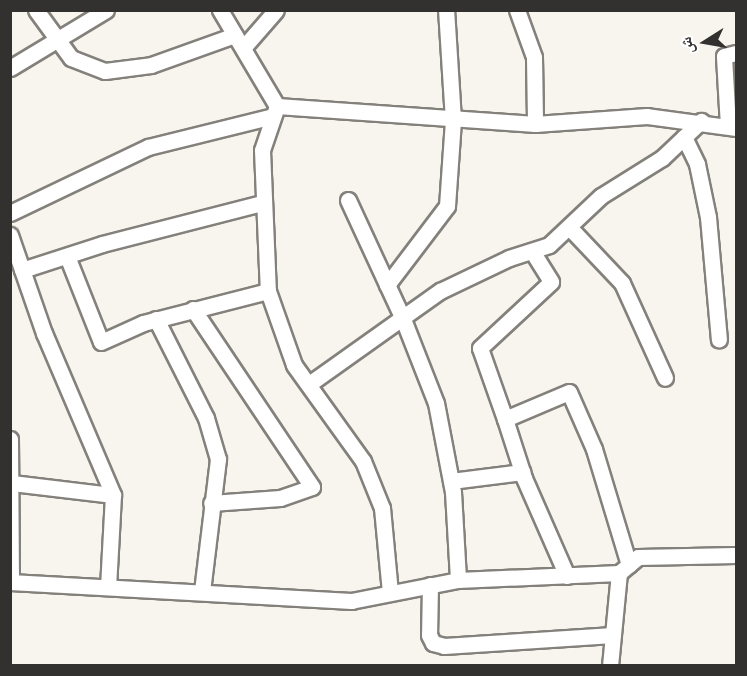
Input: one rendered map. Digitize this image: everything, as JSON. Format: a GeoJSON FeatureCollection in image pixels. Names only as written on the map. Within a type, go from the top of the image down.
{"type":"FeatureCollection","features":[{"type":"Feature","properties":{"kind":"street"},"geometry":{"type":"LineString","coordinates":[[36,10],[55,40],[71,58],[105,71],[151,65],[239,41],[276,10]]}},
{"type":"Feature","properties":{"kind":"street"},"geometry":{"type":"LineString","coordinates":[[10,68],[106,10]]}},
{"type":"Feature","properties":{"kind":"street"},"geometry":{"type":"LineString","coordinates":[[220,10],[239,41],[275,111],[262,150],[262,203],[268,291],[294,365],[363,461],[382,508],[390,592]]}},
{"type":"Feature","properties":{"kind":"street"},"geometry":{"type":"LineString","coordinates":[[387,285],[447,206],[453,120],[446,10]]}},
{"type":"Feature","properties":{"kind":"street"},"geometry":{"type":"LineString","coordinates":[[517,10],[534,57],[535,124]]}},
{"type":"Feature","properties":{"kind":"street"},"geometry":{"type":"LineString","coordinates":[[10,213],[147,147],[275,111],[535,124],[647,116],[701,121],[732,127],[724,56],[736,53]]}},
{"type":"Feature","properties":{"kind":"street"},"geometry":{"type":"LineString","coordinates":[[309,384],[471,275],[549,245],[601,196],[662,158],[701,121]]}},
{"type":"Feature","properties":{"kind":"street"},"geometry":{"type":"LineString","coordinates":[[684,137],[696,164],[708,217],[719,340]]}},
{"type":"Feature","properties":{"kind":"street"},"geometry":{"type":"LineString","coordinates":[[348,200],[403,319],[436,403],[451,482],[458,580]]}},
{"type":"Feature","properties":{"kind":"street"},"geometry":{"type":"LineString","coordinates":[[22,270],[262,203]]}},
{"type":"Feature","properties":{"kind":"street"},"geometry":{"type":"LineString","coordinates":[[569,227],[622,283],[664,378]]}},
{"type":"Feature","properties":{"kind":"street"},"geometry":{"type":"LineString","coordinates":[[10,234],[44,333],[113,495],[108,586]]}},
{"type":"Feature","properties":{"kind":"street"},"geometry":{"type":"LineString","coordinates":[[532,251],[551,282],[480,348],[522,471],[567,576]]}},
{"type":"Feature","properties":{"kind":"street"},"geometry":{"type":"LineString","coordinates":[[67,256],[101,342],[156,320],[268,291]]}},
{"type":"Feature","properties":{"kind":"street"},"geometry":{"type":"LineString","coordinates":[[193,309],[312,487],[280,498],[212,503]]}},
{"type":"Feature","properties":{"kind":"street"},"geometry":{"type":"LineString","coordinates":[[156,320],[206,418],[218,459],[202,591]]}},
{"type":"Feature","properties":{"kind":"street"},"geometry":{"type":"LineString","coordinates":[[505,419],[569,392],[594,449],[624,569],[610,666]]}},
{"type":"Feature","properties":{"kind":"street"},"geometry":{"type":"LineString","coordinates":[[10,439],[11,582],[351,601],[458,580],[567,576],[624,569],[638,557],[736,555]]}},
{"type":"Feature","properties":{"kind":"street"},"geometry":{"type":"LineString","coordinates":[[451,482],[522,471]]}},
{"type":"Feature","properties":{"kind":"street"},"geometry":{"type":"LineString","coordinates":[[12,483],[113,495]]}},
{"type":"Feature","properties":{"kind":"street"},"geometry":{"type":"LineString","coordinates":[[430,585],[429,635],[433,643],[444,646],[613,634]]}}]}
